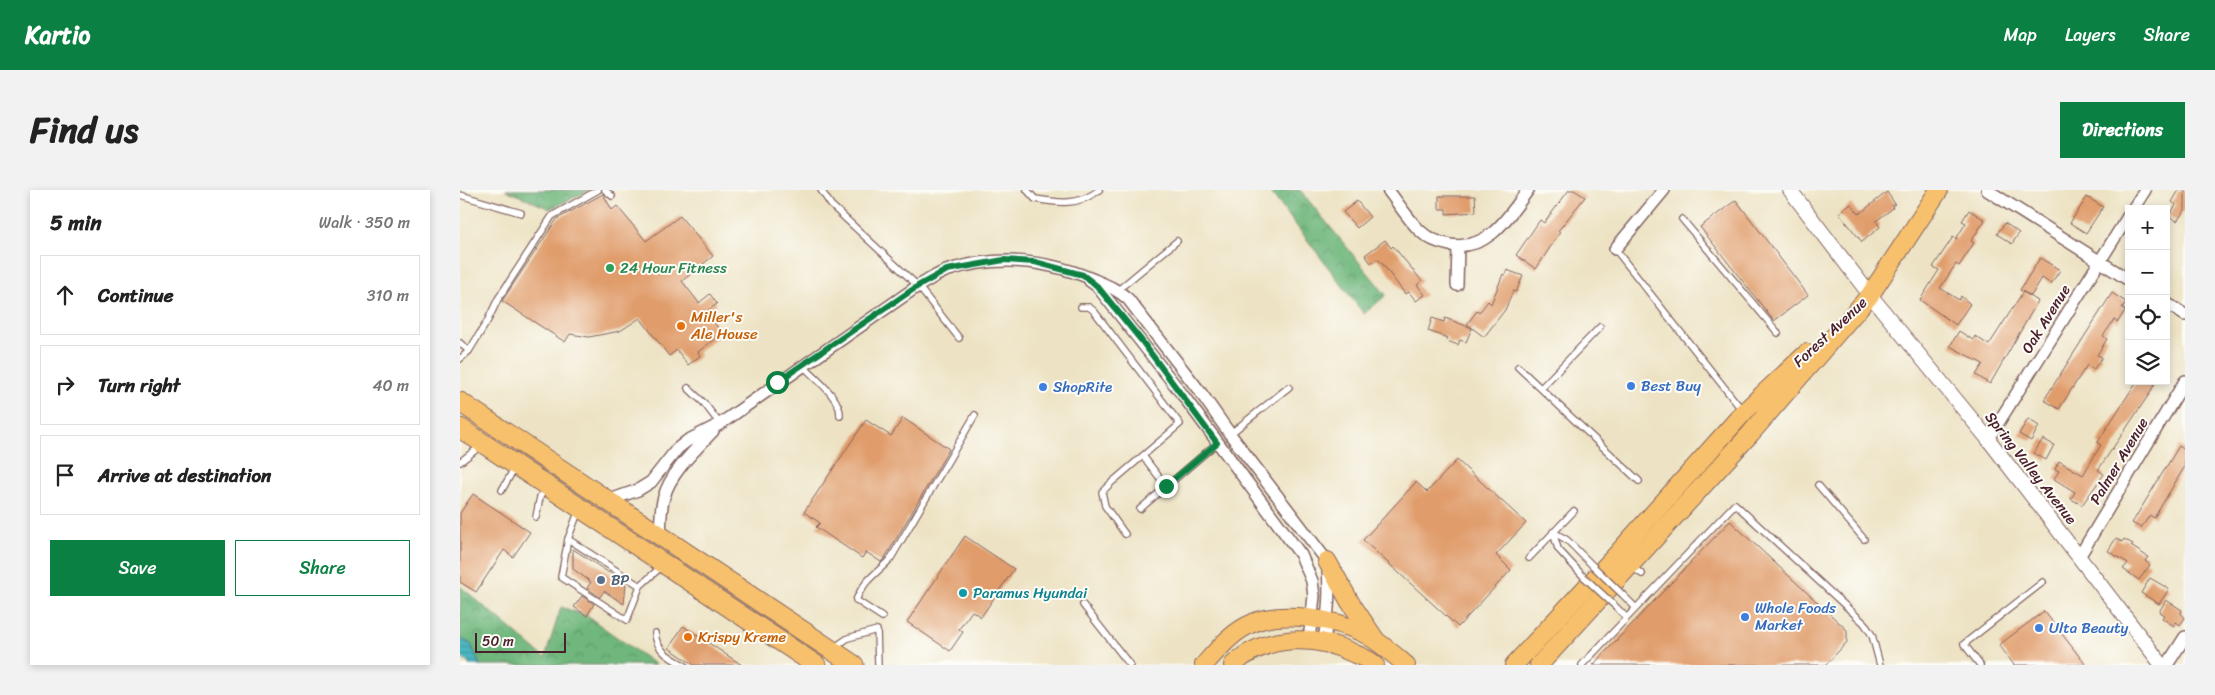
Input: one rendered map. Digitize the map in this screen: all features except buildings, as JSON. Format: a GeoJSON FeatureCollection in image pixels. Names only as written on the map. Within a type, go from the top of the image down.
{"type":"FeatureCollection","features":[{"type":"Feature","properties":{"kind":"highway"},"geometry":{"type":"LineString","coordinates":[[460,402],[854,665]]}},
{"type":"Feature","properties":{"kind":"highway"},"geometry":{"type":"LineString","coordinates":[[460,428],[816,665]]}},
{"type":"Feature","properties":{"kind":"main road"},"geometry":{"type":"LineString","coordinates":[[1870,295],[1939,190]]}},
{"type":"Feature","properties":{"kind":"main road","name":"Forest Avenue"},"geometry":{"type":"LineString","coordinates":[[1514,665],[1629,565],[1744,412],[1870,295]]}},
{"type":"Feature","properties":{"kind":"main road","name":"Forest Avenue"},"geometry":{"type":"LineString","coordinates":[[1539,665],[1751,434],[1870,295]]}},
{"type":"Feature","properties":{"kind":"main road"},"geometry":{"type":"LineString","coordinates":[[1327,561],[1350,602],[1378,643]]}},
{"type":"Feature","properties":{"kind":"main road"},"geometry":{"type":"LineString","coordinates":[[1204,665],[1225,641],[1254,622],[1281,617],[1319,620],[1364,633],[1406,665]]}},
{"type":"Feature","properties":{"kind":"main road"},"geometry":{"type":"LineString","coordinates":[[1233,665],[1253,650],[1272,643],[1316,640],[1350,651],[1375,665]]}},
{"type":"Feature","properties":{"kind":"street"},"geometry":{"type":"LineString","coordinates":[[1388,190],[1419,230],[1441,244],[1458,246],[1482,241],[1494,233],[1528,190]]}},
{"type":"Feature","properties":{"kind":"street"},"geometry":{"type":"LineString","coordinates":[[1615,249],[1664,190]]}},
{"type":"Feature","properties":{"kind":"street","name":"Spring Valley Avenue"},"geometry":{"type":"LineString","coordinates":[[1790,190],[1870,295],[1988,439],[2162,665]]}},
{"type":"Feature","properties":{"kind":"street"},"geometry":{"type":"LineString","coordinates":[[1987,190],[2125,277]]}},
{"type":"Feature","properties":{"kind":"street"},"geometry":{"type":"LineString","coordinates":[[2135,205],[2144,190]]}},
{"type":"Feature","properties":{"kind":"street","name":"Oak Avenue"},"geometry":{"type":"LineString","coordinates":[[1988,439],[2125,221]]}},
{"type":"Feature","properties":{"kind":"street"},"geometry":{"type":"LineString","coordinates":[[1457,285],[1458,246]]}},
{"type":"Feature","properties":{"kind":"street"},"geometry":{"type":"LineString","coordinates":[[607,501],[645,486],[659,473],[677,449],[687,441],[720,424],[802,365],[918,286],[947,270],[1004,260],[1035,262],[1083,275],[1118,290],[1128,299],[1327,561],[1330,580],[1319,620],[1316,640]]}},
{"type":"Feature","properties":{"kind":"street"},"geometry":{"type":"LineString","coordinates":[[1083,275],[1097,286],[1141,340],[1301,555],[1312,581],[1319,620]]}},
{"type":"Feature","properties":{"kind":"street"},"geometry":{"type":"LineString","coordinates":[[2170,306],[2185,315]]}},
{"type":"Feature","properties":{"kind":"street","name":"Palmer Avenue"},"geometry":{"type":"LineString","coordinates":[[2079,557],[2185,381]]}},
{"type":"Feature","properties":{"kind":"street"},"geometry":{"type":"LineString","coordinates":[[660,536],[664,497],[669,485],[694,452],[720,424]]}},
{"type":"Feature","properties":{"kind":"street"},"geometry":{"type":"LineString","coordinates":[[2167,665],[2185,637]]}},
{"type":"Feature","properties":{"kind":"lane"},"geometry":{"type":"LineString","coordinates":[[460,359],[469,351],[498,299],[552,216],[598,190]]}},
{"type":"Feature","properties":{"kind":"lane"},"geometry":{"type":"LineString","coordinates":[[605,190],[612,196]]}},
{"type":"Feature","properties":{"kind":"lane"},"geometry":{"type":"LineString","coordinates":[[821,190],[831,205],[918,286],[959,338]]}},
{"type":"Feature","properties":{"kind":"lane"},"geometry":{"type":"LineString","coordinates":[[1027,190],[1035,199],[1064,203],[1077,202],[1099,190]]}},
{"type":"Feature","properties":{"kind":"lane"},"geometry":{"type":"LineString","coordinates":[[460,195],[521,213]]}},
{"type":"Feature","properties":{"kind":"lane"},"geometry":{"type":"LineString","coordinates":[[1682,219],[1778,333]]}},
{"type":"Feature","properties":{"kind":"lane"},"geometry":{"type":"LineString","coordinates":[[1118,290],[1177,241]]}},
{"type":"Feature","properties":{"kind":"lane"},"geometry":{"type":"LineString","coordinates":[[1615,249],[1744,412]]}},
{"type":"Feature","properties":{"kind":"lane"},"geometry":{"type":"LineString","coordinates":[[1081,307],[1089,307],[1094,311],[1180,424],[1102,492],[1104,506],[1125,534]]}},
{"type":"Feature","properties":{"kind":"lane"},"geometry":{"type":"LineString","coordinates":[[1541,388],[1600,326]]}},
{"type":"Feature","properties":{"kind":"lane"},"geometry":{"type":"LineString","coordinates":[[460,343],[469,351]]}},
{"type":"Feature","properties":{"kind":"lane"},"geometry":{"type":"LineString","coordinates":[[802,365],[838,404],[841,410],[840,416]]}},
{"type":"Feature","properties":{"kind":"lane"},"geometry":{"type":"LineString","coordinates":[[1518,367],[1639,481]]}},
{"type":"Feature","properties":{"kind":"lane"},"geometry":{"type":"LineString","coordinates":[[1230,434],[1289,387]]}},
{"type":"Feature","properties":{"kind":"lane"},"geometry":{"type":"LineString","coordinates":[[688,388],[704,403],[720,424]]}},
{"type":"Feature","properties":{"kind":"lane"},"geometry":{"type":"LineString","coordinates":[[882,617],[856,600],[863,584],[881,570],[891,558],[974,415]]}},
{"type":"Feature","properties":{"kind":"lane"},"geometry":{"type":"LineString","coordinates":[[1140,508],[1217,443]]}},
{"type":"Feature","properties":{"kind":"lane"},"geometry":{"type":"LineString","coordinates":[[460,462],[484,444]]}},
{"type":"Feature","properties":{"kind":"lane"},"geometry":{"type":"LineString","coordinates":[[1143,456],[1166,486]]}},
{"type":"Feature","properties":{"kind":"lane"},"geometry":{"type":"LineString","coordinates":[[502,490],[516,466]]}},
{"type":"Feature","properties":{"kind":"lane"},"geometry":{"type":"LineString","coordinates":[[1818,485],[1864,540]]}},
{"type":"Feature","properties":{"kind":"lane"},"geometry":{"type":"LineString","coordinates":[[536,518],[540,497],[547,486]]}},
{"type":"Feature","properties":{"kind":"lane"},"geometry":{"type":"LineString","coordinates":[[1582,665],[1635,607],[1735,504],[1864,622],[1872,635],[1880,665]]}},
{"type":"Feature","properties":{"kind":"lane"},"geometry":{"type":"LineString","coordinates":[[580,508],[568,539],[561,577],[628,620],[640,586],[664,564]]}},
{"type":"Feature","properties":{"kind":"lane"},"geometry":{"type":"LineString","coordinates":[[1529,558],[1574,511]]}},
{"type":"Feature","properties":{"kind":"lane"},"geometry":{"type":"LineString","coordinates":[[1553,532],[1567,540],[1635,607]]}},
{"type":"Feature","properties":{"kind":"lane"},"geometry":{"type":"LineString","coordinates":[[1553,532],[1558,549],[1626,617]]}},
{"type":"Feature","properties":{"kind":"lane"},"geometry":{"type":"LineString","coordinates":[[568,539],[640,586]]}},
{"type":"Feature","properties":{"kind":"lane"},"geometry":{"type":"LineString","coordinates":[[1980,665],[1964,644],[2043,582]]}},
{"type":"Feature","properties":{"kind":"lane"},"geometry":{"type":"LineString","coordinates":[[1083,605],[1130,665]]}},
{"type":"Feature","properties":{"kind":"lane"},"geometry":{"type":"LineString","coordinates":[[831,650],[848,638],[877,630],[878,665]]}},
{"type":"Feature","properties":{"kind":"lane"},"geometry":{"type":"LineString","coordinates":[[655,633],[655,643],[662,651],[684,665]]}},
{"type":"Feature","properties":{"kind":"green space"},"geometry":{"type":"Polygon","coordinates":[[[506,190],[590,190],[550,209],[506,190]]]}},
{"type":"Feature","properties":{"kind":"green space"},"geometry":{"type":"Polygon","coordinates":[[[1269,190],[1300,190],[1386,295],[1364,314],[1269,190]]]}},
{"type":"Feature","properties":{"kind":"green space"},"geometry":{"type":"Polygon","coordinates":[[[460,586],[545,658],[561,607],[587,616],[656,665],[480,665],[471,644],[460,638],[460,586]]]}},
{"type":"Feature","properties":{"kind":"water"},"geometry":{"type":"Polygon","coordinates":[[[460,638],[471,644],[480,665],[469,665],[460,656],[460,638]]]}},
{"type":"Feature","properties":{"kind":"place","name":"24 Hour Fitness"},"geometry":{"type":"Point","coordinates":[610,268]}},
{"type":"Feature","properties":{"kind":"place","name":"Miller's Ale House"},"geometry":{"type":"Point","coordinates":[681,326]}},
{"type":"Feature","properties":{"kind":"place","name":"Best Buy"},"geometry":{"type":"Point","coordinates":[1631,386]}},
{"type":"Feature","properties":{"kind":"place","name":"ShopRite"},"geometry":{"type":"Point","coordinates":[1043,387]}},
{"type":"Feature","properties":{"kind":"place","name":"BP"},"geometry":{"type":"Point","coordinates":[601,580]}},
{"type":"Feature","properties":{"kind":"place","name":"Paramus Hyundai"},"geometry":{"type":"Point","coordinates":[963,593]}},
{"type":"Feature","properties":{"kind":"place","name":"Whole Foods Market"},"geometry":{"type":"Point","coordinates":[1745,617]}},
{"type":"Feature","properties":{"kind":"place","name":"Ulta Beauty"},"geometry":{"type":"Point","coordinates":[2039,628]}},
{"type":"Feature","properties":{"kind":"place","name":"Krispy Kreme"},"geometry":{"type":"Point","coordinates":[688,637]}},
{"type":"Feature","properties":{"kind":"route"},"geometry":{"type":"LineString","coordinates":[[777,382],[918,286],[947,270],[1004,260],[1035,262],[1060,268],[1083,275],[1097,286],[1141,340],[1217,443],[1166,486]]}}]}
